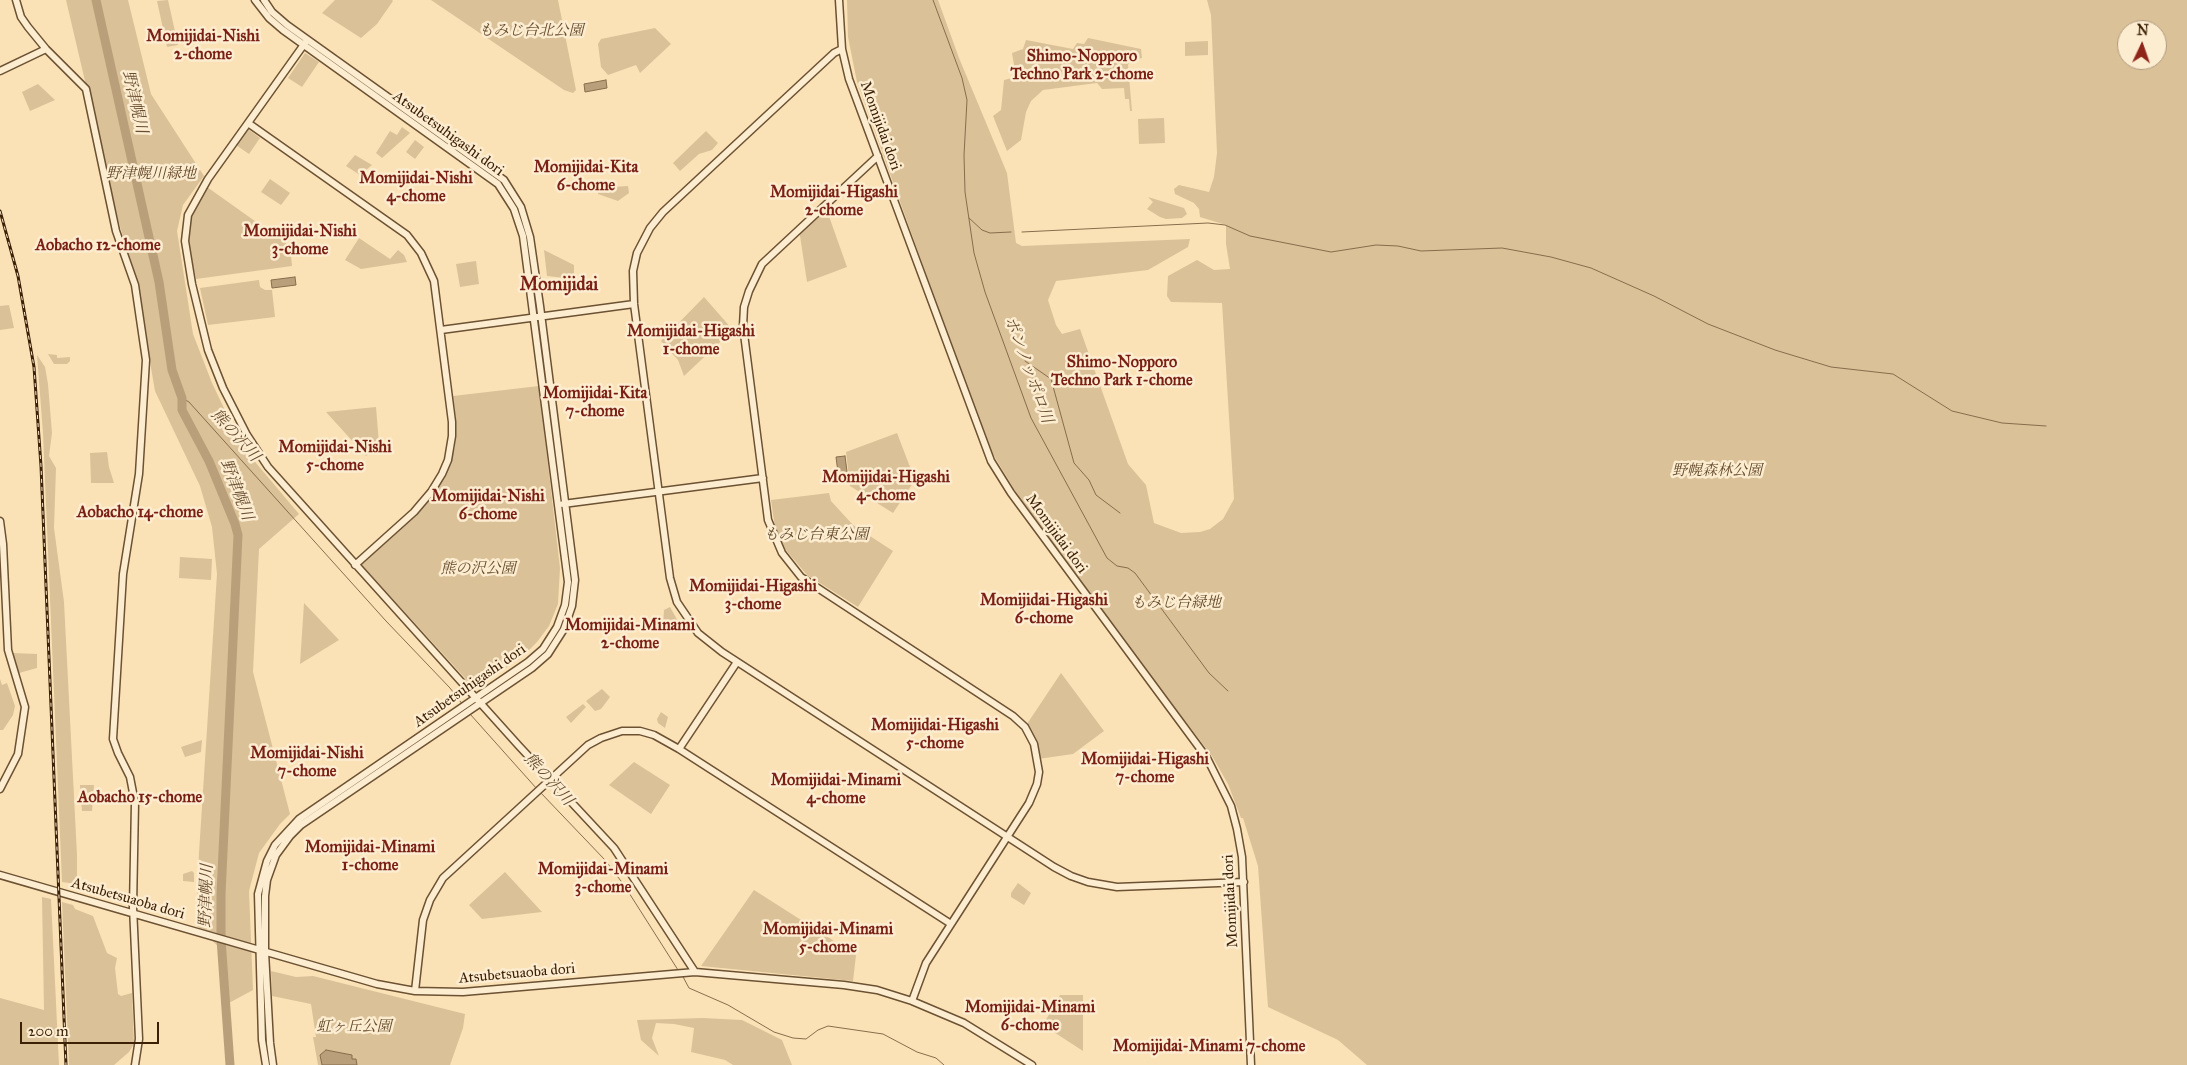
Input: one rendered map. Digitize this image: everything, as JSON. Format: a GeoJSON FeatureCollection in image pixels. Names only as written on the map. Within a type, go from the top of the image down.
{"type":"FeatureCollection","features":[{"type":"Feature","properties":{"kind":"street"},"geometry":{"type":"LineString","coordinates":[[16,0],[21,17],[46,49],[86,89],[116,231],[133,277],[146,360],[139,474],[123,574],[113,739],[130,777],[135,797],[133,913],[139,1039],[135,1065]]}},
{"type":"Feature","properties":{"kind":"street","name":"Atsubetsuhigashi dori"},"geometry":{"type":"LineString","coordinates":[[256,0],[269,18],[420,118],[504,180],[521,207],[530,237],[538,316],[575,580],[572,606],[564,629],[548,654],[472,704],[317,814],[290,836],[276,855],[267,880],[262,951],[262,1040],[266,1065]]}},
{"type":"Feature","properties":{"kind":"street","name":"Atsubetsuhigashi dori"},"geometry":{"type":"LineString","coordinates":[[264,0],[272,12],[305,42]]}},
{"type":"Feature","properties":{"kind":"street","name":"Momijidai dori"},"geometry":{"type":"LineString","coordinates":[[839,0],[842,49],[850,79],[991,461],[1010,493],[1207,758],[1221,783],[1234,817],[1242,857],[1251,1065]]}},
{"type":"Feature","properties":{"kind":"street"},"geometry":{"type":"LineString","coordinates":[[305,42],[208,179],[188,215],[185,241],[192,284],[203,334],[223,388],[268,467],[479,700],[548,782],[614,848],[692,972]]}},
{"type":"Feature","properties":{"kind":"street"},"geometry":{"type":"LineString","coordinates":[[0,71],[46,49]]}},
{"type":"Feature","properties":{"kind":"street"},"geometry":{"type":"LineString","coordinates":[[842,49],[834,53],[657,218],[637,253],[633,271],[634,304],[670,578],[677,602],[698,633],[737,662],[1054,867],[1088,882],[1131,887],[1244,882]]}},
{"type":"Feature","properties":{"kind":"street"},"geometry":{"type":"LineString","coordinates":[[248,123],[407,235],[420,253],[431,274],[441,330],[452,422],[450,448],[445,467],[431,492],[414,512],[355,565]]}},
{"type":"Feature","properties":{"kind":"street"},"geometry":{"type":"LineString","coordinates":[[878,156],[762,264],[751,286],[744,307],[743,326],[768,520],[782,553],[801,577],[1000,707],[1025,727],[1034,744],[1038,759],[1037,784],[1029,803],[1009,837],[926,963],[912,1001]]}},
{"type":"Feature","properties":{"kind":"street"},"geometry":{"type":"LineString","coordinates":[[441,330],[634,304]]}},
{"type":"Feature","properties":{"kind":"street"},"geometry":{"type":"LineString","coordinates":[[563,504],[763,478]]}},
{"type":"Feature","properties":{"kind":"street"},"geometry":{"type":"LineString","coordinates":[[0,522],[3,544],[8,650],[25,707],[18,754],[0,789]]}},
{"type":"Feature","properties":{"kind":"street"},"geometry":{"type":"LineString","coordinates":[[679,749],[737,662]]}},
{"type":"Feature","properties":{"kind":"street"},"geometry":{"type":"LineString","coordinates":[[414,991],[423,920],[430,900],[443,878],[588,745],[612,733],[640,731],[654,735],[679,749],[951,924]]}},
{"type":"Feature","properties":{"kind":"street","name":"Atsubetsuaoba dori"},"geometry":{"type":"LineString","coordinates":[[0,874],[377,984],[414,991],[464,992],[692,972],[844,985],[877,990],[912,1001],[964,1023],[1032,1065]]}},
{"type":"Feature","properties":{"kind":"street","name":"Atsubetsuhigashi dori"},"geometry":{"type":"LineString","coordinates":[[262,951],[273,1065]]}},
{"type":"Feature","properties":{"kind":"green space","name":"野津幌川緑地"},"geometry":{"type":"Polygon","coordinates":[[[66,0],[128,0],[151,94],[204,176],[183,205],[177,231],[193,334],[212,383],[232,425],[256,463],[299,514],[259,549],[253,672],[290,814],[280,824],[259,853],[249,891],[253,990],[227,1004],[225,953],[196,925],[217,574],[212,527],[200,486],[155,391],[136,281],[115,209],[66,0]]]}},
{"type":"Feature","properties":{"kind":"green space"},"geometry":{"type":"Polygon","coordinates":[[[168,0],[178,45],[167,47],[157,1],[168,0]]]}},
{"type":"Feature","properties":{"kind":"green space"},"geometry":{"type":"Polygon","coordinates":[[[335,0],[393,1],[377,24],[361,38],[322,13],[335,0]]]}},
{"type":"Feature","properties":{"kind":"green space","name":"もみじ台北公園"},"geometry":{"type":"Polygon","coordinates":[[[431,0],[558,0],[576,90],[573,93],[564,90],[431,0]]]}},
{"type":"Feature","properties":{"kind":"green space","name":"野幌森林公園"},"geometry":{"type":"Polygon","coordinates":[[[847,0],[938,0],[959,58],[1007,173],[1016,243],[1022,246],[1190,239],[1188,247],[1148,270],[1056,281],[1048,300],[1056,325],[1062,334],[1080,329],[1128,464],[1146,485],[1154,523],[1181,533],[1200,532],[1210,529],[1223,519],[1234,499],[1222,303],[1171,302],[1167,296],[1168,276],[1197,260],[1214,270],[1230,269],[1226,244],[1226,225],[1200,217],[1199,209],[1194,203],[1175,194],[1174,189],[1179,185],[1209,192],[1214,177],[1217,153],[1211,15],[1207,0],[2187,0],[2187,1065],[1367,1065],[1338,1040],[1268,1007],[1258,866],[1243,818],[1241,818],[1228,784],[1212,756],[1086,592],[1022,502],[988,446],[857,82],[848,37],[847,0]]]}},
{"type":"Feature","properties":{"kind":"green space"},"geometry":{"type":"Polygon","coordinates":[[[655,28],[671,44],[640,73],[636,65],[608,75],[601,67],[598,44],[601,39],[655,28]]]}},
{"type":"Feature","properties":{"kind":"green space"},"geometry":{"type":"Polygon","coordinates":[[[1088,38],[1141,49],[1142,58],[1130,61],[1128,65],[1132,111],[1130,111],[1129,99],[1125,99],[1124,88],[1102,89],[1097,83],[1043,90],[1031,101],[1026,112],[1021,140],[1007,151],[993,116],[1001,110],[1004,80],[1016,77],[1012,53],[1023,49],[1026,40],[1073,49],[1077,43],[1084,44],[1088,38]]]}},
{"type":"Feature","properties":{"kind":"green space"},"geometry":{"type":"Polygon","coordinates":[[[1208,41],[1208,55],[1185,56],[1185,42],[1208,41]]]}},
{"type":"Feature","properties":{"kind":"green space"},"geometry":{"type":"Polygon","coordinates":[[[305,53],[319,62],[302,87],[288,78],[305,53]]]}},
{"type":"Feature","properties":{"kind":"green space"},"geometry":{"type":"Polygon","coordinates":[[[38,84],[55,100],[30,111],[22,92],[38,84]]]}},
{"type":"Feature","properties":{"kind":"green space"},"geometry":{"type":"Polygon","coordinates":[[[1164,118],[1165,143],[1139,144],[1138,119],[1164,118]]]}},
{"type":"Feature","properties":{"kind":"green space"},"geometry":{"type":"Polygon","coordinates":[[[402,127],[410,133],[382,158],[376,153],[390,131],[397,135],[402,127]]]}},
{"type":"Feature","properties":{"kind":"green space"},"geometry":{"type":"Polygon","coordinates":[[[248,129],[260,138],[249,154],[236,145],[248,129]]]}},
{"type":"Feature","properties":{"kind":"green space"},"geometry":{"type":"Polygon","coordinates":[[[706,131],[718,143],[712,150],[699,154],[680,171],[673,163],[706,131]]]}},
{"type":"Feature","properties":{"kind":"green space"},"geometry":{"type":"Polygon","coordinates":[[[415,140],[424,147],[415,159],[406,152],[415,140]]]}},
{"type":"Feature","properties":{"kind":"green space"},"geometry":{"type":"Polygon","coordinates":[[[355,155],[372,165],[360,175],[346,166],[355,155]]]}},
{"type":"Feature","properties":{"kind":"green space"},"geometry":{"type":"Polygon","coordinates":[[[270,179],[290,193],[281,205],[261,192],[270,179]]]}},
{"type":"Feature","properties":{"kind":"green space"},"geometry":{"type":"Polygon","coordinates":[[[628,186],[629,193],[618,201],[598,194],[598,188],[628,186]]]}},
{"type":"Feature","properties":{"kind":"green space"},"geometry":{"type":"Polygon","coordinates":[[[207,187],[290,246],[292,266],[196,279],[188,241],[190,216],[207,187]]]}},
{"type":"Feature","properties":{"kind":"green space"},"geometry":{"type":"Polygon","coordinates":[[[1148,197],[1184,208],[1187,214],[1182,218],[1166,219],[1160,217],[1147,209],[1153,202],[1148,197]]]}},
{"type":"Feature","properties":{"kind":"green space"},"geometry":{"type":"Polygon","coordinates":[[[825,205],[847,267],[807,282],[799,229],[825,205]]]}},
{"type":"Feature","properties":{"kind":"green space"},"geometry":{"type":"Polygon","coordinates":[[[359,238],[390,259],[398,250],[404,255],[407,262],[361,269],[345,260],[359,238]]]}},
{"type":"Feature","properties":{"kind":"green space"},"geometry":{"type":"Polygon","coordinates":[[[544,250],[574,265],[574,279],[547,276],[544,250]]]}},
{"type":"Feature","properties":{"kind":"green space"},"geometry":{"type":"Polygon","coordinates":[[[476,261],[479,284],[460,287],[456,264],[476,261]]]}},
{"type":"Feature","properties":{"kind":"green space"},"geometry":{"type":"Polygon","coordinates":[[[259,280],[260,287],[265,290],[272,290],[275,317],[208,325],[200,288],[259,280]]]}},
{"type":"Feature","properties":{"kind":"green space"},"geometry":{"type":"Polygon","coordinates":[[[704,297],[733,330],[684,376],[678,360],[661,341],[704,297]]]}},
{"type":"Feature","properties":{"kind":"green space"},"geometry":{"type":"Polygon","coordinates":[[[9,305],[14,328],[0,330],[0,306],[9,305]]]}},
{"type":"Feature","properties":{"kind":"green space"},"geometry":{"type":"Polygon","coordinates":[[[48,354],[57,355],[57,358],[70,357],[70,361],[67,364],[54,364],[48,354]]]}},
{"type":"Feature","properties":{"kind":"green space"},"geometry":{"type":"Polygon","coordinates":[[[37,355],[45,367],[48,384],[52,433],[49,456],[56,468],[54,528],[64,602],[77,884],[62,882],[43,433],[37,355]]]}},
{"type":"Feature","properties":{"kind":"green space","name":"熊の沢公園"},"geometry":{"type":"Polygon","coordinates":[[[539,386],[560,568],[558,604],[549,626],[537,642],[522,657],[475,689],[360,563],[417,513],[446,474],[455,447],[456,421],[453,396],[539,386]]]}},
{"type":"Feature","properties":{"kind":"green space"},"geometry":{"type":"Polygon","coordinates":[[[376,407],[379,444],[366,456],[326,412],[376,407]]]}},
{"type":"Feature","properties":{"kind":"green space"},"geometry":{"type":"Polygon","coordinates":[[[897,433],[915,480],[893,513],[850,486],[846,452],[897,433]]]}},
{"type":"Feature","properties":{"kind":"green space"},"geometry":{"type":"Polygon","coordinates":[[[107,452],[114,483],[91,483],[90,453],[107,452]]]}},
{"type":"Feature","properties":{"kind":"green space","name":"もみじ台東公園"},"geometry":{"type":"Polygon","coordinates":[[[829,493],[831,501],[853,525],[893,551],[858,607],[807,575],[784,548],[775,528],[771,500],[829,493]]]}},
{"type":"Feature","properties":{"kind":"green space"},"geometry":{"type":"Polygon","coordinates":[[[180,557],[212,559],[211,580],[179,578],[180,557]]]}},
{"type":"Feature","properties":{"kind":"green space"},"geometry":{"type":"Polygon","coordinates":[[[304,603],[339,640],[300,664],[304,603]]]}},
{"type":"Feature","properties":{"kind":"green space"},"geometry":{"type":"Polygon","coordinates":[[[670,607],[679,623],[673,631],[663,627],[664,610],[670,607]]]}},
{"type":"Feature","properties":{"kind":"green space"},"geometry":{"type":"Polygon","coordinates":[[[12,653],[37,654],[37,668],[19,673],[12,653]]]}},
{"type":"Feature","properties":{"kind":"green space"},"geometry":{"type":"Polygon","coordinates":[[[1061,673],[1104,731],[1073,754],[1038,759],[1025,727],[1061,673]]]}},
{"type":"Feature","properties":{"kind":"green space"},"geometry":{"type":"Polygon","coordinates":[[[0,679],[2,685],[7,683],[15,706],[13,715],[3,730],[0,730],[0,679]]]}},
{"type":"Feature","properties":{"kind":"green space"},"geometry":{"type":"Polygon","coordinates":[[[602,689],[610,697],[601,709],[595,711],[586,701],[602,689]]]}},
{"type":"Feature","properties":{"kind":"green space"},"geometry":{"type":"Polygon","coordinates":[[[583,704],[586,707],[571,723],[566,717],[583,704]]]}},
{"type":"Feature","properties":{"kind":"green space"},"geometry":{"type":"Polygon","coordinates":[[[661,712],[668,717],[665,728],[658,723],[657,719],[661,712]]]}},
{"type":"Feature","properties":{"kind":"green space"},"geometry":{"type":"Polygon","coordinates":[[[202,740],[201,752],[185,757],[181,747],[202,740]]]}},
{"type":"Feature","properties":{"kind":"green space"},"geometry":{"type":"Polygon","coordinates":[[[634,762],[670,785],[651,814],[609,785],[634,762]]]}},
{"type":"Feature","properties":{"kind":"green space"},"geometry":{"type":"Polygon","coordinates":[[[80,785],[94,785],[92,811],[82,811],[80,785]]]}},
{"type":"Feature","properties":{"kind":"green space"},"geometry":{"type":"Polygon","coordinates":[[[192,871],[194,873],[194,882],[183,881],[183,874],[192,871]]]}},
{"type":"Feature","properties":{"kind":"green space"},"geometry":{"type":"Polygon","coordinates":[[[505,872],[542,912],[482,919],[469,905],[505,872]]]}},
{"type":"Feature","properties":{"kind":"green space"},"geometry":{"type":"Polygon","coordinates":[[[1018,883],[1031,893],[1024,905],[1011,897],[1011,893],[1018,883]]]}},
{"type":"Feature","properties":{"kind":"green space"},"geometry":{"type":"Polygon","coordinates":[[[754,890],[856,955],[853,981],[701,966],[754,890]]]}},
{"type":"Feature","properties":{"kind":"green space"},"geometry":{"type":"Polygon","coordinates":[[[42,897],[51,899],[59,1065],[0,1065],[0,998],[44,1010],[42,897]]]}},
{"type":"Feature","properties":{"kind":"green space"},"geometry":{"type":"Polygon","coordinates":[[[62,902],[73,905],[75,909],[93,916],[107,953],[117,958],[115,968],[118,994],[121,996],[132,993],[134,1044],[129,1052],[114,1065],[69,1065],[62,902]]]}},
{"type":"Feature","properties":{"kind":"green space","name":"虹ヶ丘公園"},"geometry":{"type":"Polygon","coordinates":[[[271,971],[296,977],[313,976],[465,1014],[463,1028],[450,1065],[318,1065],[313,1037],[316,1037],[311,1004],[272,996],[271,971]]]}},
{"type":"Feature","properties":{"kind":"green space"},"geometry":{"type":"Polygon","coordinates":[[[1060,995],[1083,995],[1083,1051],[1043,1025],[1060,995]]]}},
{"type":"Feature","properties":{"kind":"green space"},"geometry":{"type":"Polygon","coordinates":[[[703,1018],[742,1020],[782,1040],[792,1065],[733,1065],[725,1060],[691,1052],[694,1028],[656,1023],[652,1038],[659,1056],[641,1040],[637,1020],[703,1018]]]}},
{"type":"Feature","properties":{"kind":"shaded area"},"geometry":{"type":"Polygon","coordinates":[[[606,80],[607,88],[585,92],[584,84],[606,80]]]}},
{"type":"Feature","properties":{"kind":"shaded area"},"geometry":{"type":"Polygon","coordinates":[[[295,277],[296,285],[272,288],[271,280],[295,277]]]}},
{"type":"Feature","properties":{"kind":"shaded area"},"geometry":{"type":"Polygon","coordinates":[[[845,456],[848,479],[839,480],[836,457],[845,456]]]}},
{"type":"Feature","properties":{"kind":"shaded area"},"geometry":{"type":"Polygon","coordinates":[[[326,1050],[352,1055],[352,1059],[356,1059],[357,1065],[322,1065],[320,1055],[326,1050]]]}},
{"type":"Feature","properties":{"kind":"waterway","name":"野津幌川"},"geometry":{"type":"LineString","coordinates":[[96,0],[159,282],[172,370],[182,398],[182,410],[209,461],[238,535],[221,894],[221,939],[230,1065]]}},
{"type":"Feature","properties":{"kind":"waterway","name":"ポンノッポロ川"},"geometry":{"type":"LineString","coordinates":[[933,0],[962,78],[967,100],[964,155],[965,192],[974,253],[985,292],[1031,418],[1107,558],[1117,566],[1128,568],[1135,573],[1209,673],[1228,691]]}},
{"type":"Feature","properties":{"kind":"waterway"},"geometry":{"type":"LineString","coordinates":[[969,218],[982,230],[990,233],[1011,232]]}},
{"type":"Feature","properties":{"kind":"waterway"},"geometry":{"type":"LineString","coordinates":[[1022,232],[1208,223],[1225,225],[1250,236],[1331,252],[1376,245],[1398,246],[1421,251],[1502,248],[1551,257],[1591,268],[1654,296],[1708,324],[1775,350],[1831,367],[1893,374],[1952,411],[2002,423],[2046,426]]}},
{"type":"Feature","properties":{"kind":"waterway"},"geometry":{"type":"LineString","coordinates":[[1025,361],[1051,379],[1074,463],[1089,480],[1096,495],[1120,513]]}},
{"type":"Feature","properties":{"kind":"waterway","name":"熊の沢川"},"geometry":{"type":"LineString","coordinates":[[182,398],[189,402],[386,621],[450,688],[463,705]]}},
{"type":"Feature","properties":{"kind":"waterway","name":"熊の沢川"},"geometry":{"type":"LineString","coordinates":[[470,714],[537,789]]}},
{"type":"Feature","properties":{"kind":"waterway","name":"熊の沢川"},"geometry":{"type":"LineString","coordinates":[[540,792],[605,860],[624,885],[678,970]]}},
{"type":"Feature","properties":{"kind":"waterway","name":"熊の沢川"},"geometry":{"type":"LineString","coordinates":[[682,975],[689,988],[728,1005],[774,1032],[793,1038],[806,1039],[818,1030],[828,1026],[883,1034],[917,1052],[936,1058],[944,1065]]}},
{"type":"Feature","properties":{"kind":"railway"},"geometry":{"type":"LineString","coordinates":[[0,211],[18,276],[34,367],[41,466],[66,1065]]}},
{"type":"Feature","properties":{"kind":"district","name":"Momijidai-Nishi 2-chome"},"geometry":{"type":"Point","coordinates":[203,46]}},
{"type":"Feature","properties":{"kind":"district","name":"Shimo-Nopporo Techno Park 2-chome"},"geometry":{"type":"Point","coordinates":[1082,66]}},
{"type":"Feature","properties":{"kind":"district","name":"Momijidai-Kita 6-chome"},"geometry":{"type":"Point","coordinates":[586,177]}},
{"type":"Feature","properties":{"kind":"district","name":"Momijidai-Nishi 4-chome"},"geometry":{"type":"Point","coordinates":[416,188]}},
{"type":"Feature","properties":{"kind":"district","name":"Momijidai-Higashi 2-chome"},"geometry":{"type":"Point","coordinates":[834,202]}},
{"type":"Feature","properties":{"kind":"district","name":"Momijidai-Nishi 3-chome"},"geometry":{"type":"Point","coordinates":[300,241]}},
{"type":"Feature","properties":{"kind":"district","name":"Aobacho 12-chome"},"geometry":{"type":"Point","coordinates":[98,246]}},
{"type":"Feature","properties":{"kind":"district","name":"Momijidai"},"geometry":{"type":"Point","coordinates":[559,286]}},
{"type":"Feature","properties":{"kind":"district","name":"Momijidai-Higashi 1-chome"},"geometry":{"type":"Point","coordinates":[691,341]}},
{"type":"Feature","properties":{"kind":"district","name":"Shimo-Nopporo Techno Park 1-chome"},"geometry":{"type":"Point","coordinates":[1122,372]}},
{"type":"Feature","properties":{"kind":"district","name":"Momijidai-Kita 7-chome"},"geometry":{"type":"Point","coordinates":[595,403]}},
{"type":"Feature","properties":{"kind":"district","name":"Momijidai-Nishi 5-chome"},"geometry":{"type":"Point","coordinates":[335,457]}},
{"type":"Feature","properties":{"kind":"district","name":"Momijidai-Higashi 4-chome"},"geometry":{"type":"Point","coordinates":[886,487]}},
{"type":"Feature","properties":{"kind":"district","name":"Momijidai-Nishi 6-chome"},"geometry":{"type":"Point","coordinates":[488,506]}},
{"type":"Feature","properties":{"kind":"district","name":"Aobacho 14-chome"},"geometry":{"type":"Point","coordinates":[140,513]}},
{"type":"Feature","properties":{"kind":"district","name":"Momijidai-Higashi 3-chome"},"geometry":{"type":"Point","coordinates":[753,596]}},
{"type":"Feature","properties":{"kind":"district","name":"Momijidai-Higashi 6-chome"},"geometry":{"type":"Point","coordinates":[1044,610]}},
{"type":"Feature","properties":{"kind":"district","name":"Momijidai-Minami 2-chome"},"geometry":{"type":"Point","coordinates":[630,635]}},
{"type":"Feature","properties":{"kind":"district","name":"Momijidai-Higashi 5-chome"},"geometry":{"type":"Point","coordinates":[935,735]}},
{"type":"Feature","properties":{"kind":"district","name":"Momijidai-Nishi 7-chome"},"geometry":{"type":"Point","coordinates":[307,763]}},
{"type":"Feature","properties":{"kind":"district","name":"Momijidai-Higashi 7-chome"},"geometry":{"type":"Point","coordinates":[1145,769]}},
{"type":"Feature","properties":{"kind":"district","name":"Momijidai-Minami 4-chome"},"geometry":{"type":"Point","coordinates":[836,790]}},
{"type":"Feature","properties":{"kind":"district","name":"Aobacho 15-chome"},"geometry":{"type":"Point","coordinates":[140,798]}},
{"type":"Feature","properties":{"kind":"district","name":"Momijidai-Minami 1-chome"},"geometry":{"type":"Point","coordinates":[370,857]}},
{"type":"Feature","properties":{"kind":"district","name":"Momijidai-Minami 3-chome"},"geometry":{"type":"Point","coordinates":[603,879]}},
{"type":"Feature","properties":{"kind":"district","name":"Momijidai-Minami 5-chome"},"geometry":{"type":"Point","coordinates":[828,939]}},
{"type":"Feature","properties":{"kind":"district","name":"Momijidai-Minami 6-chome"},"geometry":{"type":"Point","coordinates":[1030,1017]}},
{"type":"Feature","properties":{"kind":"district","name":"Momijidai-Minami 7-chome"},"geometry":{"type":"Point","coordinates":[1209,1047]}},
{"type":"Feature","properties":{"kind":"park label","name":"もみじ台緑地"},"geometry":{"type":"Point","coordinates":[1176,603]}}]}
